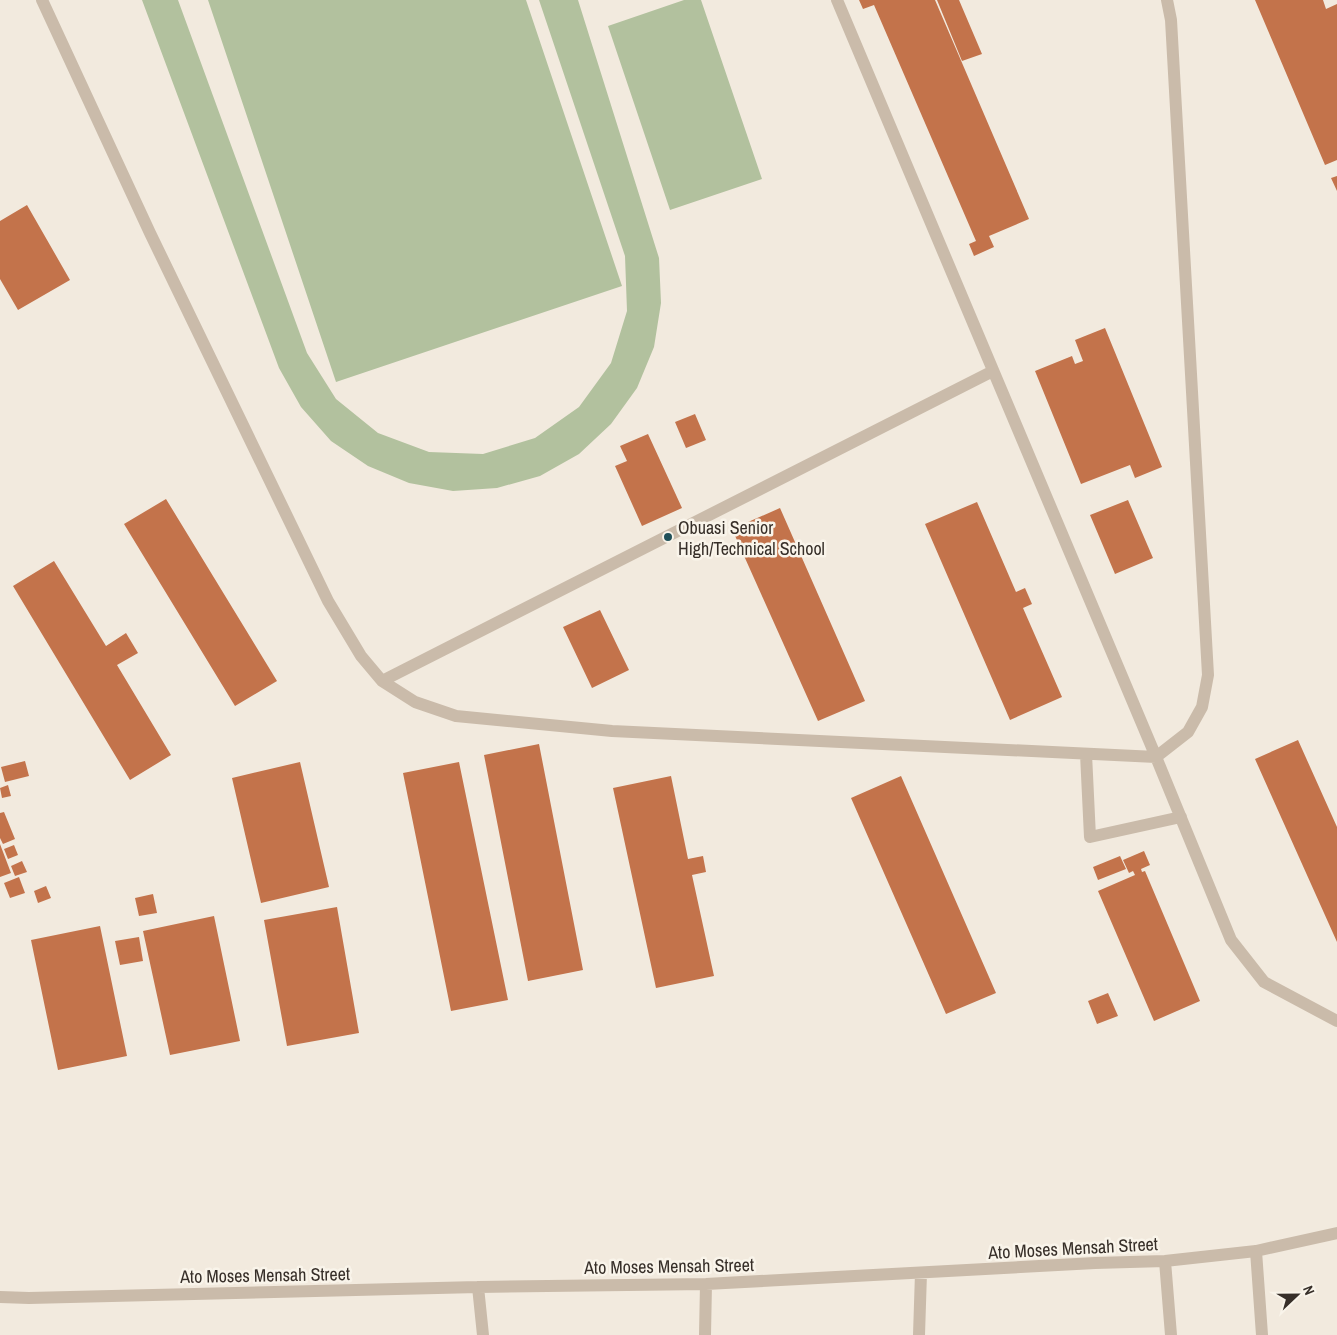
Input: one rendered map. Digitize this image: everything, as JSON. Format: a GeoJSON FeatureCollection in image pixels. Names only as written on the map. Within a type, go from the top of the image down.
{"type":"FeatureCollection","features":[{"type":"Feature","properties":{"kind":"street"},"geometry":{"type":"LineString","coordinates":[[42,0],[150,233],[328,600],[362,656],[382,681],[415,702],[456,716],[612,731],[1156,757],[1188,732],[1202,707],[1208,675],[1171,20],[1167,0]]}},
{"type":"Feature","properties":{"kind":"street"},"geometry":{"type":"LineString","coordinates":[[837,0],[1156,757],[1231,940],[1264,982],[1337,1021]]}},
{"type":"Feature","properties":{"kind":"street"},"geometry":{"type":"LineString","coordinates":[[382,681],[993,371]]}},
{"type":"Feature","properties":{"kind":"street"},"geometry":{"type":"LineString","coordinates":[[1086,754],[1090,836],[1181,817]]}},
{"type":"Feature","properties":{"kind":"street","name":"Ato Moses Mensah Street"},"geometry":{"type":"LineString","coordinates":[[0,1297],[30,1298],[478,1287],[706,1284],[1165,1261],[1256,1251],[1337,1234]]}},
{"type":"Feature","properties":{"kind":"street"},"geometry":{"type":"LineString","coordinates":[[1256,1251],[1262,1335]]}},
{"type":"Feature","properties":{"kind":"street"},"geometry":{"type":"LineString","coordinates":[[1165,1261],[1171,1335]]}},
{"type":"Feature","properties":{"kind":"street"},"geometry":{"type":"LineString","coordinates":[[919,1335],[921,1273]]}},
{"type":"Feature","properties":{"kind":"street"},"geometry":{"type":"LineString","coordinates":[[705,1335],[706,1284]]}},
{"type":"Feature","properties":{"kind":"street"},"geometry":{"type":"LineString","coordinates":[[478,1287],[483,1335]]}},
{"type":"Feature","properties":{"kind":"green space"},"geometry":{"type":"Polygon","coordinates":[[[142,0],[178,0],[307,353],[336,399],[378,433],[429,452],[483,454],[535,438],[579,407],[611,363],[627,311],[625,256],[539,0],[578,0],[659,258],[661,303],[654,347],[637,388],[611,424],[579,454],[540,476],[497,488],[453,491],[409,483],[368,466],[331,441],[301,407],[279,368],[142,0]]]}},
{"type":"Feature","properties":{"kind":"green space"},"geometry":{"type":"Polygon","coordinates":[[[208,0],[526,0],[622,286],[336,382],[208,0]]]}},
{"type":"Feature","properties":{"kind":"green space"},"geometry":{"type":"Polygon","coordinates":[[[684,0],[701,0],[762,179],[670,210],[608,26],[684,0]]]}},
{"type":"Feature","properties":{"kind":"building"},"geometry":{"type":"Polygon","coordinates":[[[859,0],[935,0],[1029,219],[989,236],[994,247],[974,256],[969,244],[976,241],[874,5],[863,9],[859,0]]]}},
{"type":"Feature","properties":{"kind":"building"},"geometry":{"type":"Polygon","coordinates":[[[937,0],[959,0],[982,54],[962,61],[937,0]]]}},
{"type":"Feature","properties":{"kind":"building"},"geometry":{"type":"Polygon","coordinates":[[[1255,0],[1323,0],[1326,9],[1337,4],[1337,160],[1325,165],[1255,0]]]}},
{"type":"Feature","properties":{"kind":"building"},"geometry":{"type":"Polygon","coordinates":[[[1337,176],[1337,191],[1331,178],[1337,176]]]}},
{"type":"Feature","properties":{"kind":"building"},"geometry":{"type":"Polygon","coordinates":[[[27,205],[70,280],[18,310],[0,279],[0,221],[27,205]]]}},
{"type":"Feature","properties":{"kind":"building"},"geometry":{"type":"Polygon","coordinates":[[[1105,328],[1162,467],[1135,478],[1130,465],[1081,484],[1035,371],[1072,356],[1075,364],[1083,361],[1075,340],[1105,328]]]}},
{"type":"Feature","properties":{"kind":"building"},"geometry":{"type":"Polygon","coordinates":[[[695,414],[706,440],[686,448],[675,422],[695,414]]]}},
{"type":"Feature","properties":{"kind":"building"},"geometry":{"type":"Polygon","coordinates":[[[648,434],[682,508],[642,526],[615,466],[627,461],[620,446],[648,434]]]}},
{"type":"Feature","properties":{"kind":"building"},"geometry":{"type":"Polygon","coordinates":[[[166,499],[277,681],[235,706],[124,524],[166,499]]]}},
{"type":"Feature","properties":{"kind":"building"},"geometry":{"type":"Polygon","coordinates":[[[1128,500],[1153,558],[1115,574],[1090,515],[1128,500]]]}},
{"type":"Feature","properties":{"kind":"building"},"geometry":{"type":"Polygon","coordinates":[[[977,502],[1016,592],[1025,588],[1032,604],[1023,608],[1062,697],[1010,720],[925,524],[977,502]]]}},
{"type":"Feature","properties":{"kind":"building"},"geometry":{"type":"Polygon","coordinates":[[[780,508],[865,701],[818,721],[732,529],[780,508]]]}},
{"type":"Feature","properties":{"kind":"building"},"geometry":{"type":"Polygon","coordinates":[[[54,561],[106,646],[126,633],[138,653],[117,665],[171,755],[130,780],[13,586],[54,561]]]}},
{"type":"Feature","properties":{"kind":"building"},"geometry":{"type":"Polygon","coordinates":[[[600,610],[629,670],[592,688],[563,627],[600,610]]]}},
{"type":"Feature","properties":{"kind":"building"},"geometry":{"type":"Polygon","coordinates":[[[1298,740],[1337,827],[1337,942],[1255,759],[1298,740]]]}},
{"type":"Feature","properties":{"kind":"building"},"geometry":{"type":"Polygon","coordinates":[[[539,744],[583,970],[528,981],[484,755],[539,744]]]}},
{"type":"Feature","properties":{"kind":"building"},"geometry":{"type":"Polygon","coordinates":[[[25,761],[29,776],[5,782],[1,767],[25,761]]]}},
{"type":"Feature","properties":{"kind":"building"},"geometry":{"type":"Polygon","coordinates":[[[300,762],[329,887],[261,903],[232,778],[300,762]]]}},
{"type":"Feature","properties":{"kind":"building"},"geometry":{"type":"Polygon","coordinates":[[[459,762],[508,1000],[451,1011],[403,773],[459,762]]]}},
{"type":"Feature","properties":{"kind":"building"},"geometry":{"type":"Polygon","coordinates":[[[671,776],[688,859],[703,856],[706,872],[692,875],[714,976],[656,988],[613,788],[671,776]]]}},
{"type":"Feature","properties":{"kind":"building"},"geometry":{"type":"Polygon","coordinates":[[[901,776],[996,993],[946,1014],[851,798],[901,776]]]}},
{"type":"Feature","properties":{"kind":"building"},"geometry":{"type":"Polygon","coordinates":[[[8,785],[11,796],[2,798],[0,788],[8,785]]]}},
{"type":"Feature","properties":{"kind":"building"},"geometry":{"type":"Polygon","coordinates":[[[4,812],[15,839],[3,844],[0,838],[0,813],[4,812]]]}},
{"type":"Feature","properties":{"kind":"building"},"geometry":{"type":"Polygon","coordinates":[[[0,844],[11,873],[0,877],[0,844]]]}},
{"type":"Feature","properties":{"kind":"building"},"geometry":{"type":"Polygon","coordinates":[[[14,845],[18,855],[8,859],[4,849],[14,845]]]}},
{"type":"Feature","properties":{"kind":"building"},"geometry":{"type":"Polygon","coordinates":[[[1144,851],[1150,865],[1141,869],[1142,872],[1145,871],[1200,1001],[1154,1021],[1098,891],[1135,875],[1133,871],[1129,873],[1123,860],[1144,851]]]}},
{"type":"Feature","properties":{"kind":"building"},"geometry":{"type":"Polygon","coordinates":[[[1120,856],[1126,869],[1098,880],[1093,867],[1120,856]]]}},
{"type":"Feature","properties":{"kind":"building"},"geometry":{"type":"Polygon","coordinates":[[[22,861],[27,872],[15,876],[11,866],[22,861]]]}},
{"type":"Feature","properties":{"kind":"building"},"geometry":{"type":"Polygon","coordinates":[[[19,877],[25,893],[10,898],[4,883],[19,877]]]}},
{"type":"Feature","properties":{"kind":"building"},"geometry":{"type":"Polygon","coordinates":[[[46,886],[51,898],[38,903],[34,891],[46,886]]]}},
{"type":"Feature","properties":{"kind":"building"},"geometry":{"type":"Polygon","coordinates":[[[153,894],[157,913],[139,916],[135,898],[153,894]]]}},
{"type":"Feature","properties":{"kind":"building"},"geometry":{"type":"Polygon","coordinates":[[[337,907],[359,1033],[287,1046],[264,920],[337,907]]]}},
{"type":"Feature","properties":{"kind":"building"},"geometry":{"type":"Polygon","coordinates":[[[214,916],[240,1041],[170,1055],[143,931],[214,916]]]}},
{"type":"Feature","properties":{"kind":"building"},"geometry":{"type":"Polygon","coordinates":[[[100,926],[127,1056],[58,1070],[31,940],[100,926]]]}},
{"type":"Feature","properties":{"kind":"building"},"geometry":{"type":"Polygon","coordinates":[[[139,937],[143,961],[120,965],[115,941],[139,937]]]}},
{"type":"Feature","properties":{"kind":"building"},"geometry":{"type":"Polygon","coordinates":[[[1108,993],[1118,1016],[1097,1024],[1088,1001],[1108,993]]]}},
{"type":"Feature","properties":{"kind":"place","name":"Obuasi Senior High/Technical School"},"geometry":{"type":"Point","coordinates":[668,537]}}]}
